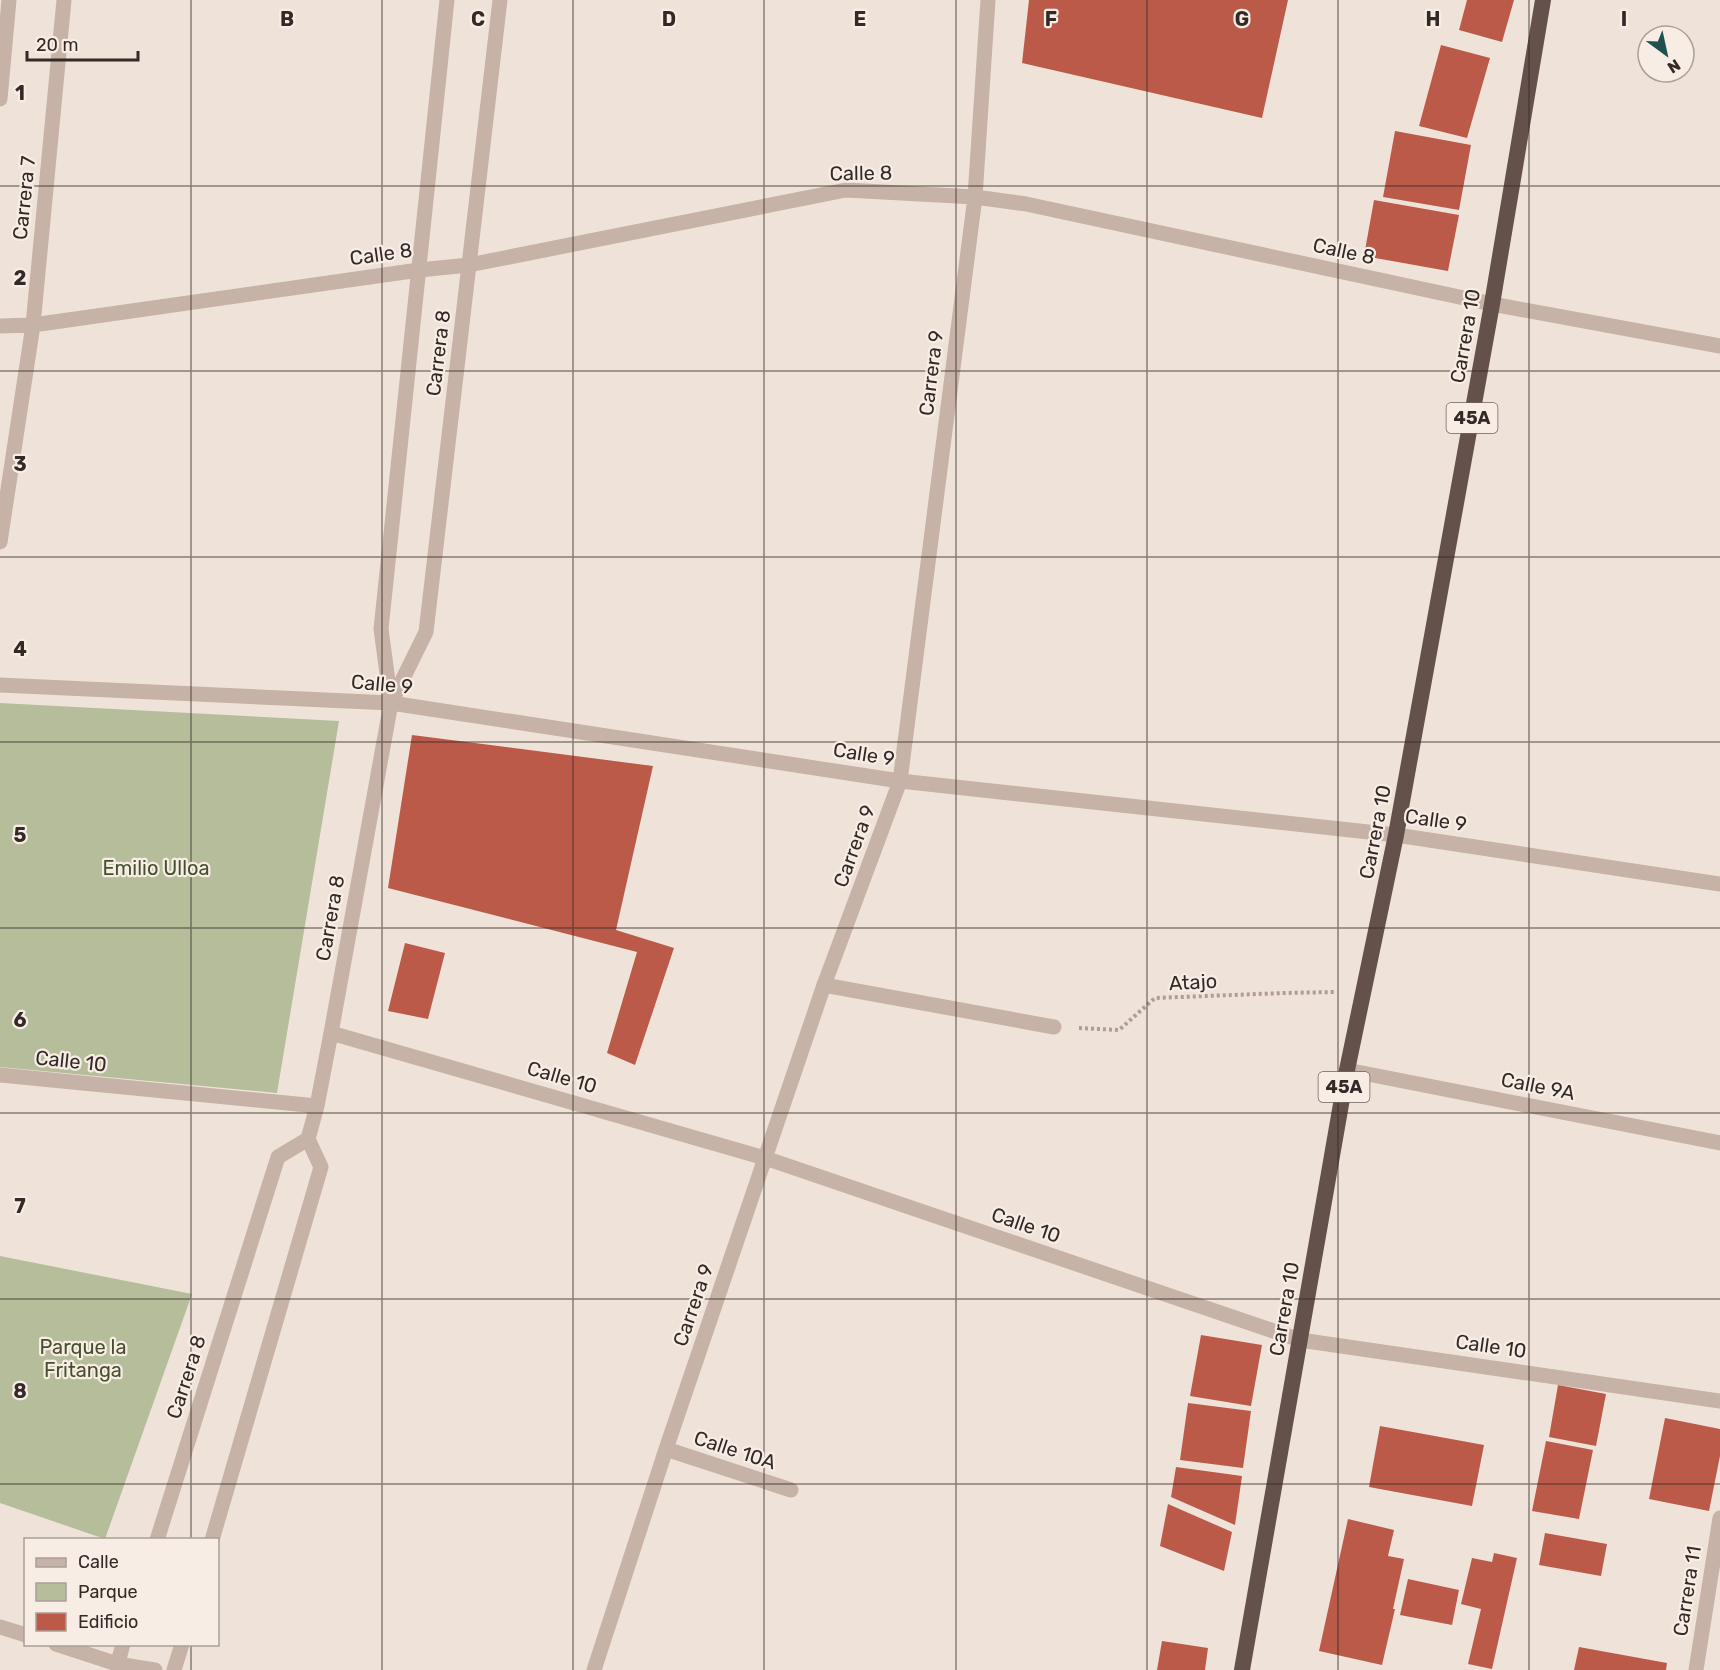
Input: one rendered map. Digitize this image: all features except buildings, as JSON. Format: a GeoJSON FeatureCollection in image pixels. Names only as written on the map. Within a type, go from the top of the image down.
{"type":"FeatureCollection","features":[{"type":"Feature","properties":{"kind":"highway","name":"Carrera 10"},"geometry":{"type":"LineString","coordinates":[[1242,1670],[1347,1070],[1396,835],[1492,304],[1543,0]]}},
{"type":"Feature","properties":{"kind":"street"},"geometry":{"type":"LineString","coordinates":[[0,99],[9,0]]}},
{"type":"Feature","properties":{"kind":"street","name":"Carrera 7"},"geometry":{"type":"LineString","coordinates":[[0,542],[33,325],[64,0]]}},
{"type":"Feature","properties":{"kind":"street","name":"Carrera 8"},"geometry":{"type":"LineString","coordinates":[[391,703],[381,629],[447,0]]}},
{"type":"Feature","properties":{"kind":"street","name":"Carrera 8"},"geometry":{"type":"LineString","coordinates":[[157,1538],[278,1157],[308,1139],[331,1033],[391,703],[426,632],[500,0]]}},
{"type":"Feature","properties":{"kind":"street","name":"Carrera 9"},"geometry":{"type":"LineString","coordinates":[[594,1670],[666,1449],[824,985],[900,781],[975,197],[988,0]]}},
{"type":"Feature","properties":{"kind":"street","name":"Calle 8"},"geometry":{"type":"LineString","coordinates":[[0,326],[33,325],[419,270],[470,265],[846,190],[975,197],[1026,204],[1492,304],[1720,346]]}},
{"type":"Feature","properties":{"kind":"street","name":"Calle 9"},"geometry":{"type":"LineString","coordinates":[[0,684],[391,703],[900,781],[1396,835],[1720,884]]}},
{"type":"Feature","properties":{"kind":"street"},"geometry":{"type":"LineString","coordinates":[[824,985],[1054,1027]]}},
{"type":"Feature","properties":{"kind":"street","name":"Calle 10"},"geometry":{"type":"LineString","coordinates":[[331,1033],[765,1158],[1300,1340],[1720,1401]]}},
{"type":"Feature","properties":{"kind":"street","name":"Calle 9A"},"geometry":{"type":"LineString","coordinates":[[1347,1070],[1720,1143]]}},
{"type":"Feature","properties":{"kind":"street","name":"Calle 10"},"geometry":{"type":"LineString","coordinates":[[0,1075],[316,1106]]}},
{"type":"Feature","properties":{"kind":"street"},"geometry":{"type":"LineString","coordinates":[[212,1538],[321,1167],[308,1139]]}},
{"type":"Feature","properties":{"kind":"street","name":"Calle 10A"},"geometry":{"type":"LineString","coordinates":[[666,1449],[791,1490]]}},
{"type":"Feature","properties":{"kind":"street","name":"Carrera 11"},"geometry":{"type":"LineString","coordinates":[[1696,1670],[1720,1518]]}},
{"type":"Feature","properties":{"kind":"street"},"geometry":{"type":"LineString","coordinates":[[0,1627],[24,1634]]}},
{"type":"Feature","properties":{"kind":"street"},"geometry":{"type":"LineString","coordinates":[[61,1646],[116,1667],[155,1670]]}},
{"type":"Feature","properties":{"kind":"street"},"geometry":{"type":"LineString","coordinates":[[116,1667],[122,1646]]}},
{"type":"Feature","properties":{"kind":"street"},"geometry":{"type":"LineString","coordinates":[[174,1670],[181,1646]]}},
{"type":"Feature","properties":{"kind":"path","name":"Atajo"},"geometry":{"type":"LineString","coordinates":[[1054,1027],[1119,1030],[1155,998],[1336,992]]}},
{"type":"Feature","properties":{"kind":"green space","name":"Emilio Ulloa"},"geometry":{"type":"Polygon","coordinates":[[[0,703],[339,721],[277,1093],[0,1067],[0,703]]]}},
{"type":"Feature","properties":{"kind":"green space","name":"Parque la Fritanga"},"geometry":{"type":"Polygon","coordinates":[[[0,1256],[192,1294],[105,1538],[0,1503],[0,1256]]]}}]}
